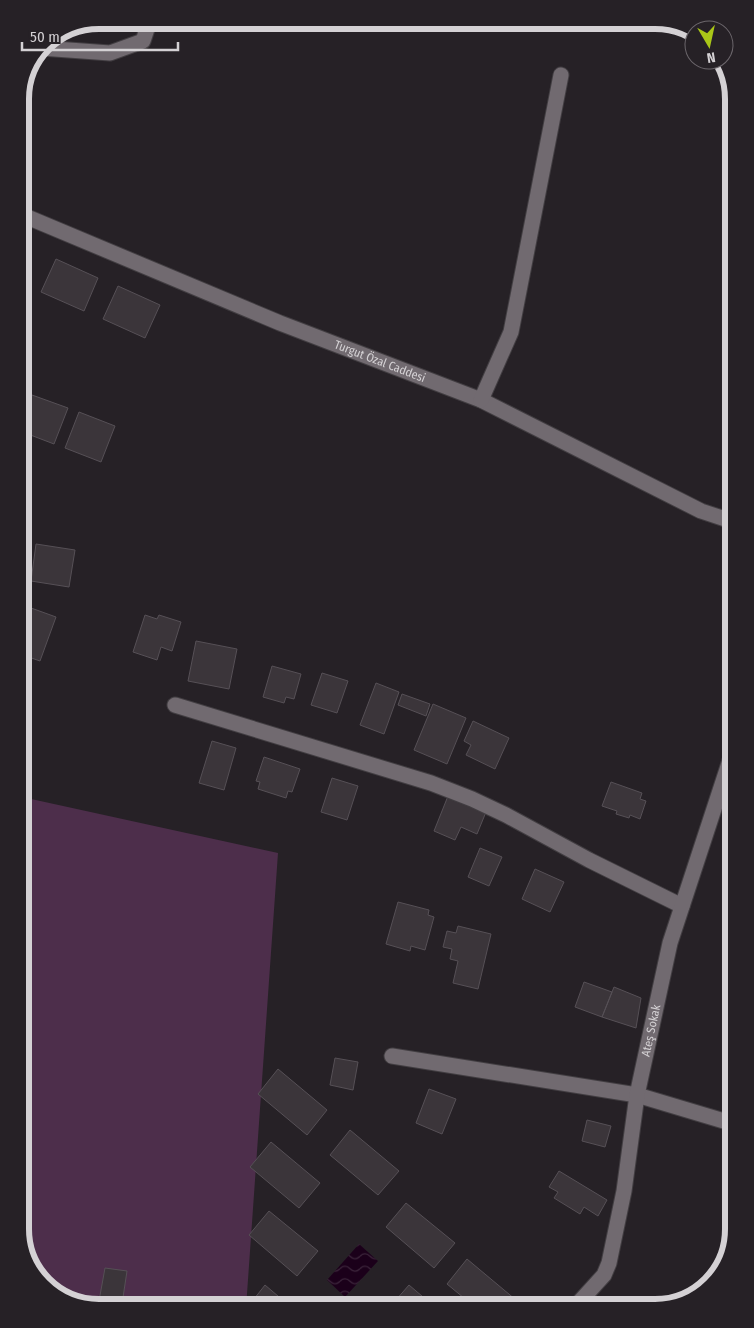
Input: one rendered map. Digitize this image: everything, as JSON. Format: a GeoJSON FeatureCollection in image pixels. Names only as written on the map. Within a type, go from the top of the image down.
{"type":"FeatureCollection","features":[{"type":"Feature","properties":{"kind":"street"},"geometry":{"type":"LineString","coordinates":[[49,49],[110,53],[143,41],[147,29]]}},
{"type":"Feature","properties":{"kind":"street"},"geometry":{"type":"LineString","coordinates":[[481,400],[511,332],[561,75]]}},
{"type":"Feature","properties":{"kind":"street","name":"Turgut Özal Caddesi"},"geometry":{"type":"LineString","coordinates":[[29,218],[280,323],[481,400],[701,512],[725,519]]}},
{"type":"Feature","properties":{"kind":"street"},"geometry":{"type":"LineString","coordinates":[[175,705],[431,783],[472,799],[682,906]]}},
{"type":"Feature","properties":{"kind":"street","name":"Ateş Sokak"},"geometry":{"type":"LineString","coordinates":[[582,1299],[604,1274],[609,1263],[624,1191],[637,1095],[670,943],[725,775]]}},
{"type":"Feature","properties":{"kind":"street"},"geometry":{"type":"LineString","coordinates":[[392,1056],[637,1095],[725,1121]]}},
{"type":"Feature","properties":{"kind":"shaded area"},"geometry":{"type":"Polygon","coordinates":[[[29,799],[278,853],[247,1299],[94,1299],[76,1296],[60,1288],[46,1276],[36,1260],[29,1239],[29,799]]]}},
{"type":"Feature","properties":{"kind":"water"},"geometry":{"type":"Polygon","coordinates":[[[359,1244],[378,1261],[345,1297],[327,1280],[359,1244]]]}},
{"type":"Feature","properties":{"kind":"building"},"geometry":{"type":"Polygon","coordinates":[[[56,259],[98,278],[84,311],[41,292],[56,259]]]}},
{"type":"Feature","properties":{"kind":"building"},"geometry":{"type":"Polygon","coordinates":[[[118,286],[160,305],[145,338],[103,319],[118,286]]]}},
{"type":"Feature","properties":{"kind":"building"},"geometry":{"type":"Polygon","coordinates":[[[32,395],[68,408],[54,444],[29,434],[29,402],[32,395]]]}},
{"type":"Feature","properties":{"kind":"building"},"geometry":{"type":"Polygon","coordinates":[[[79,412],[115,426],[101,462],[65,448],[79,412]]]}},
{"type":"Feature","properties":{"kind":"building"},"geometry":{"type":"Polygon","coordinates":[[[36,544],[75,550],[69,587],[31,581],[36,544]]]}},
{"type":"Feature","properties":{"kind":"building"},"geometry":{"type":"Polygon","coordinates":[[[29,607],[56,617],[40,661],[29,657],[29,607]]]}},
{"type":"Feature","properties":{"kind":"building"},"geometry":{"type":"Polygon","coordinates":[[[145,615],[157,619],[159,615],[181,622],[172,651],[161,647],[157,660],[133,652],[145,615]]]}},
{"type":"Feature","properties":{"kind":"building"},"geometry":{"type":"Polygon","coordinates":[[[196,641],[237,649],[229,689],[188,681],[196,641]]]}},
{"type":"Feature","properties":{"kind":"building"},"geometry":{"type":"Polygon","coordinates":[[[272,666],[301,674],[294,699],[286,697],[284,703],[263,697],[272,666]]]}},
{"type":"Feature","properties":{"kind":"building"},"geometry":{"type":"Polygon","coordinates":[[[322,673],[348,681],[337,713],[311,705],[322,673]]]}},
{"type":"Feature","properties":{"kind":"building"},"geometry":{"type":"Polygon","coordinates":[[[376,683],[399,692],[384,734],[360,725],[376,683]]]}},
{"type":"Feature","properties":{"kind":"building"},"geometry":{"type":"Polygon","coordinates":[[[402,694],[430,704],[426,716],[398,705],[402,694]]]}},
{"type":"Feature","properties":{"kind":"building"},"geometry":{"type":"Polygon","coordinates":[[[433,704],[466,718],[447,764],[414,750],[433,704]]]}},
{"type":"Feature","properties":{"kind":"building"},"geometry":{"type":"Polygon","coordinates":[[[473,721],[509,738],[495,769],[466,755],[471,745],[464,741],[473,721]]]}},
{"type":"Feature","properties":{"kind":"building"},"geometry":{"type":"Polygon","coordinates":[[[212,741],[236,748],[224,790],[199,783],[212,741]]]}},
{"type":"Feature","properties":{"kind":"building"},"geometry":{"type":"Polygon","coordinates":[[[264,757],[300,769],[292,792],[288,791],[286,798],[258,789],[260,782],[256,781],[264,757]]]}},
{"type":"Feature","properties":{"kind":"building"},"geometry":{"type":"Polygon","coordinates":[[[332,778],[358,786],[347,820],[321,812],[332,778]]]}},
{"type":"Feature","properties":{"kind":"building"},"geometry":{"type":"Polygon","coordinates":[[[611,782],[642,793],[640,799],[646,801],[640,819],[630,815],[629,818],[616,814],[617,811],[602,806],[611,782]]]}},
{"type":"Feature","properties":{"kind":"building"},"geometry":{"type":"Polygon","coordinates":[[[448,796],[486,812],[477,834],[461,827],[455,840],[434,831],[448,796]]]}},
{"type":"Feature","properties":{"kind":"building"},"geometry":{"type":"Polygon","coordinates":[[[480,848],[502,857],[489,886],[468,877],[480,848]]]}},
{"type":"Feature","properties":{"kind":"building"},"geometry":{"type":"Polygon","coordinates":[[[535,869],[564,882],[550,912],[522,899],[535,869]]]}},
{"type":"Feature","properties":{"kind":"building"},"geometry":{"type":"Polygon","coordinates":[[[398,902],[429,910],[428,915],[434,917],[425,950],[411,946],[410,951],[386,944],[398,902]]]}},
{"type":"Feature","properties":{"kind":"building"},"geometry":{"type":"Polygon","coordinates":[[[458,926],[491,934],[478,989],[453,983],[458,961],[450,959],[452,949],[443,947],[447,931],[456,933],[458,926]]]}},
{"type":"Feature","properties":{"kind":"building"},"geometry":{"type":"Polygon","coordinates":[[[584,982],[612,992],[602,1017],[575,1007],[584,982]]]}},
{"type":"Feature","properties":{"kind":"building"},"geometry":{"type":"Polygon","coordinates":[[[614,987],[641,998],[636,1028],[602,1017],[614,987]]]}},
{"type":"Feature","properties":{"kind":"building"},"geometry":{"type":"Polygon","coordinates":[[[335,1058],[358,1062],[353,1090],[330,1085],[335,1058]]]}},
{"type":"Feature","properties":{"kind":"building"},"geometry":{"type":"Polygon","coordinates":[[[278,1069],[327,1110],[307,1135],[258,1094],[278,1069]]]}},
{"type":"Feature","properties":{"kind":"building"},"geometry":{"type":"Polygon","coordinates":[[[429,1089],[456,1099],[442,1134],[416,1123],[429,1089]]]}},
{"type":"Feature","properties":{"kind":"building"},"geometry":{"type":"Polygon","coordinates":[[[587,1120],[611,1126],[605,1147],[582,1141],[587,1120]]]}},
{"type":"Feature","properties":{"kind":"building"},"geometry":{"type":"Polygon","coordinates":[[[350,1130],[399,1171],[378,1195],[330,1155],[350,1130]]]}},
{"type":"Feature","properties":{"kind":"building"},"geometry":{"type":"Polygon","coordinates":[[[271,1142],[320,1183],[299,1208],[250,1167],[271,1142]]]}},
{"type":"Feature","properties":{"kind":"building"},"geometry":{"type":"Polygon","coordinates":[[[559,1171],[607,1200],[598,1216],[584,1207],[580,1214],[554,1198],[558,1192],[549,1187],[559,1171]]]}},
{"type":"Feature","properties":{"kind":"building"},"geometry":{"type":"Polygon","coordinates":[[[406,1203],[455,1243],[434,1268],[386,1227],[406,1203]]]}},
{"type":"Feature","properties":{"kind":"building"},"geometry":{"type":"Polygon","coordinates":[[[269,1211],[318,1251],[297,1276],[249,1235],[269,1211]]]}},
{"type":"Feature","properties":{"kind":"building"},"geometry":{"type":"Polygon","coordinates":[[[467,1259],[515,1299],[465,1299],[447,1284],[467,1259]]]}},
{"type":"Feature","properties":{"kind":"building"},"geometry":{"type":"Polygon","coordinates":[[[105,1268],[127,1271],[123,1299],[99,1299],[105,1268]]]}},
{"type":"Feature","properties":{"kind":"building"},"geometry":{"type":"Polygon","coordinates":[[[265,1285],[281,1299],[254,1299],[265,1285]]]}},
{"type":"Feature","properties":{"kind":"building"},"geometry":{"type":"Polygon","coordinates":[[[409,1285],[425,1299],[397,1299],[409,1285]]]}}]}
